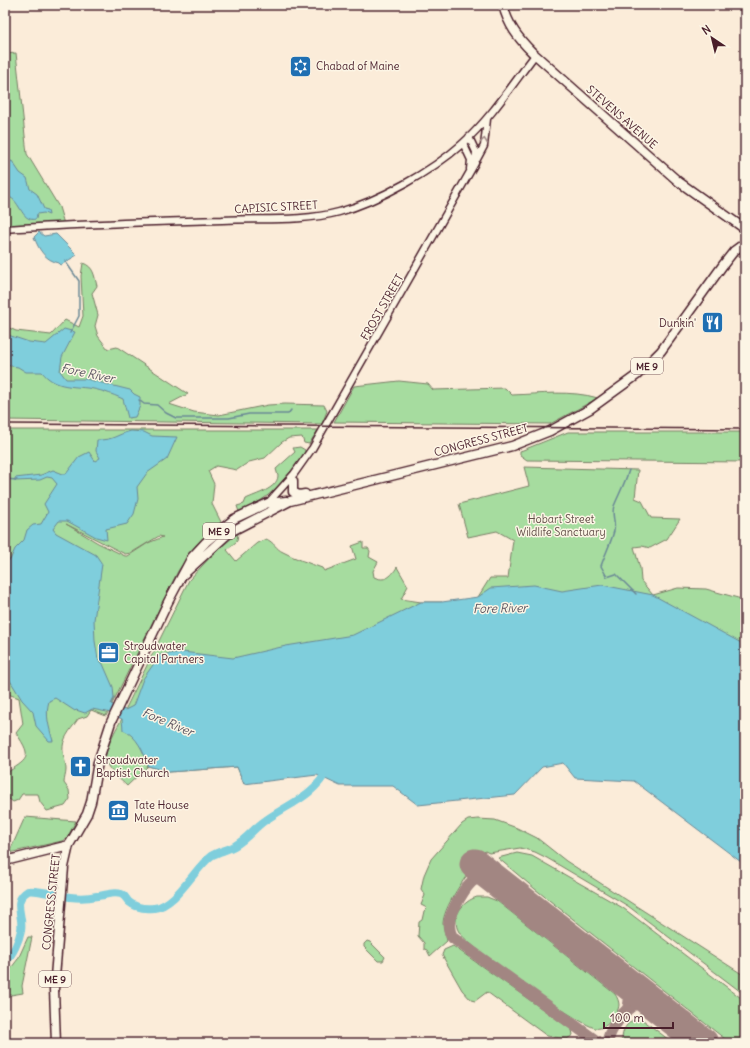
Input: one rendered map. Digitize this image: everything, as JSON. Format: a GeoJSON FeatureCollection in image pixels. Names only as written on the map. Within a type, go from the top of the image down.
{"type":"FeatureCollection","features":[{"type":"Feature","properties":{"kind":"main road","name":"STEVENS AVENUE"},"geometry":{"type":"LineString","coordinates":[[502,5],[508,22],[516,35],[535,55],[680,182],[745,229]]}},
{"type":"Feature","properties":{"kind":"main road","name":"CONGRESS STREET"},"geometry":{"type":"LineString","coordinates":[[56,1043],[54,989],[62,879],[69,845],[87,814],[102,744],[118,705],[168,602],[192,558],[216,533],[234,519],[268,503],[290,501],[512,446],[550,431],[590,409],[622,388],[656,356],[674,334],[734,250],[745,243]]}},
{"type":"Feature","properties":{"kind":"main road"},"geometry":{"type":"LineString","coordinates":[[293,481],[293,491],[296,494],[316,494]]}},
{"type":"Feature","properties":{"kind":"main road","name":"CONGRESS STREET"},"geometry":{"type":"LineString","coordinates":[[184,574],[230,532],[290,501]]}},
{"type":"Feature","properties":{"kind":"main road","name":"ME 9"},"geometry":{"type":"LineString","coordinates":[[198,560],[212,543],[228,529],[276,502]]}},
{"type":"Feature","properties":{"kind":"main road"},"geometry":{"type":"LineString","coordinates":[[5,861],[69,845]]}},
{"type":"Feature","properties":{"kind":"street","name":"CAPISIC STREET"},"geometry":{"type":"LineString","coordinates":[[5,228],[73,223],[302,217],[323,215],[360,205],[386,193],[436,163],[462,144],[487,118],[535,55]]}},
{"type":"Feature","properties":{"kind":"street","name":"FROST STREET"},"geometry":{"type":"LineString","coordinates":[[312,449],[484,146],[487,118]]}},
{"type":"Feature","properties":{"kind":"street"},"geometry":{"type":"LineString","coordinates":[[468,137],[476,152],[475,162]]}},
{"type":"Feature","properties":{"kind":"street","name":"FROST STREET"},"geometry":{"type":"LineString","coordinates":[[462,144],[471,160],[468,175]]}},
{"type":"Feature","properties":{"kind":"street"},"geometry":{"type":"LineString","coordinates":[[268,503],[294,474],[311,450],[306,462],[276,502]]}},
{"type":"Feature","properties":{"kind":"green space"},"geometry":{"type":"Polygon","coordinates":[[[16,53],[27,154],[59,207],[64,224],[5,229],[5,54],[16,53]]]}},
{"type":"Feature","properties":{"kind":"green space"},"geometry":{"type":"Polygon","coordinates":[[[83,263],[91,269],[97,286],[92,293],[98,315],[95,326],[98,336],[108,349],[117,347],[188,394],[169,404],[194,412],[219,415],[268,405],[324,405],[327,411],[322,424],[5,420],[5,326],[16,331],[51,335],[65,320],[79,327],[83,316],[81,276],[83,263]]]}},
{"type":"Feature","properties":{"kind":"green space"},"geometry":{"type":"Polygon","coordinates":[[[399,381],[428,384],[433,390],[505,388],[512,395],[566,393],[598,398],[550,424],[334,422],[354,386],[399,381]]]}},
{"type":"Feature","properties":{"kind":"green space"},"geometry":{"type":"Polygon","coordinates":[[[5,430],[318,430],[309,444],[304,443],[302,437],[289,438],[282,442],[265,458],[249,462],[237,470],[216,466],[208,471],[214,484],[212,504],[221,522],[196,545],[178,571],[106,716],[91,710],[87,716],[78,719],[67,735],[63,746],[66,770],[64,783],[69,790],[70,799],[65,806],[47,811],[40,802],[38,794],[22,794],[18,800],[13,802],[5,796],[5,774],[19,765],[26,758],[26,753],[22,742],[16,733],[23,724],[19,698],[5,693],[5,430]],[[66,524],[98,543],[125,556],[128,556],[148,543],[163,537],[159,536],[131,553],[125,554],[66,524]]]}},
{"type":"Feature","properties":{"kind":"green space"},"geometry":{"type":"Polygon","coordinates":[[[568,432],[745,432],[745,462],[527,460],[520,455],[520,451],[568,432]]]}},
{"type":"Feature","properties":{"kind":"green space"},"geometry":{"type":"Polygon","coordinates":[[[300,447],[305,450],[305,452],[284,480],[260,501],[239,512],[237,506],[244,504],[246,499],[270,488],[277,481],[278,476],[276,469],[295,452],[293,448],[300,447]]]}},
{"type":"Feature","properties":{"kind":"green space","name":"Hobart Street Wildlife Sanctuary"},"geometry":{"type":"Polygon","coordinates":[[[524,467],[638,470],[635,498],[642,501],[651,518],[680,519],[667,539],[650,548],[642,546],[634,547],[640,568],[641,581],[653,595],[678,588],[706,589],[745,600],[745,667],[478,597],[490,578],[508,578],[513,540],[497,531],[468,537],[459,504],[529,486],[524,467]]]}},
{"type":"Feature","properties":{"kind":"green space"},"geometry":{"type":"Polygon","coordinates":[[[238,533],[237,541],[227,550],[236,561],[257,543],[266,539],[281,551],[322,568],[324,571],[356,559],[352,546],[363,542],[363,548],[368,548],[370,551],[369,557],[378,562],[373,571],[374,577],[385,579],[390,576],[397,567],[408,586],[401,599],[421,602],[442,602],[416,619],[125,710],[189,580],[214,553],[238,533]]]}},
{"type":"Feature","properties":{"kind":"green space"},"geometry":{"type":"Polygon","coordinates":[[[123,717],[235,742],[244,784],[237,767],[169,772],[148,766],[127,786],[115,775],[106,762],[111,739],[123,717]]]}},
{"type":"Feature","properties":{"kind":"green space"},"geometry":{"type":"Polygon","coordinates":[[[25,817],[76,821],[67,838],[62,841],[9,853],[25,817]]]}},
{"type":"Feature","properties":{"kind":"green space"},"geometry":{"type":"Polygon","coordinates":[[[468,820],[495,820],[517,828],[537,838],[566,861],[745,976],[745,995],[628,906],[547,858],[535,852],[520,848],[489,853],[485,851],[460,886],[448,906],[443,923],[447,941],[430,956],[427,950],[424,949],[424,943],[418,936],[419,922],[422,920],[424,911],[427,908],[421,905],[425,895],[421,889],[424,875],[431,859],[462,824],[468,820]]]}},
{"type":"Feature","properties":{"kind":"green space"},"geometry":{"type":"Polygon","coordinates":[[[517,853],[532,856],[623,908],[745,1001],[745,1043],[730,1043],[498,858],[517,853]]]}},
{"type":"Feature","properties":{"kind":"green space"},"geometry":{"type":"Polygon","coordinates":[[[477,897],[487,897],[497,901],[615,994],[618,999],[618,1009],[614,1017],[607,1025],[595,1028],[568,1013],[524,984],[466,940],[459,932],[456,921],[457,915],[459,910],[467,902],[477,897]]]}},
{"type":"Feature","properties":{"kind":"green space"},"geometry":{"type":"Polygon","coordinates":[[[28,937],[32,937],[22,986],[23,993],[5,996],[5,976],[18,959],[28,937]]]}},
{"type":"Feature","properties":{"kind":"green space"},"geometry":{"type":"Polygon","coordinates":[[[367,941],[370,942],[385,957],[383,961],[378,961],[364,947],[364,944],[367,941]]]}},
{"type":"Feature","properties":{"kind":"green space"},"geometry":{"type":"Polygon","coordinates":[[[453,946],[572,1030],[573,1035],[567,1039],[547,1036],[487,992],[475,1001],[471,1000],[462,990],[442,955],[444,950],[453,946]]]}},
{"type":"Feature","properties":{"kind":"green space"},"geometry":{"type":"Polygon","coordinates":[[[635,1019],[643,1020],[673,1043],[620,1043],[619,1041],[622,1040],[625,1028],[635,1019]]]}},
{"type":"Feature","properties":{"kind":"water"},"geometry":{"type":"Polygon","coordinates":[[[12,161],[20,173],[27,178],[30,189],[37,194],[44,209],[48,210],[49,215],[44,213],[37,214],[36,219],[31,219],[23,214],[18,205],[10,197],[5,196],[5,163],[12,161]]]}},
{"type":"Feature","properties":{"kind":"water"},"geometry":{"type":"Polygon","coordinates":[[[39,232],[44,236],[56,234],[77,255],[61,265],[50,260],[40,250],[34,237],[39,232]]]}},
{"type":"Feature","properties":{"kind":"water"},"geometry":{"type":"Polygon","coordinates":[[[64,329],[75,332],[62,357],[60,371],[66,379],[86,379],[130,390],[140,397],[140,406],[135,417],[128,418],[123,399],[114,395],[96,389],[62,385],[52,381],[42,372],[26,372],[18,367],[5,365],[5,334],[29,342],[46,344],[64,329]]]}},
{"type":"Feature","properties":{"kind":"water","name":"Fore River"},"geometry":{"type":"Polygon","coordinates":[[[131,431],[144,432],[152,436],[177,437],[167,459],[147,473],[137,487],[138,499],[134,514],[127,524],[106,529],[107,540],[96,537],[67,521],[59,521],[53,529],[56,533],[96,555],[102,564],[94,620],[95,641],[98,659],[103,664],[113,687],[114,698],[111,704],[125,710],[133,706],[143,679],[160,655],[182,652],[233,658],[286,646],[353,635],[421,602],[442,602],[478,597],[491,588],[534,585],[562,591],[602,585],[653,595],[745,645],[745,865],[634,781],[575,778],[563,763],[542,767],[515,795],[418,805],[393,786],[340,786],[317,775],[244,784],[237,767],[169,772],[148,766],[136,740],[123,730],[122,719],[107,712],[92,709],[85,713],[75,711],[55,698],[49,701],[47,711],[53,741],[49,741],[36,726],[33,712],[22,700],[6,674],[8,663],[5,651],[5,559],[10,560],[15,549],[24,540],[27,530],[33,525],[41,524],[48,512],[44,504],[57,484],[52,478],[47,477],[40,480],[15,481],[15,478],[41,475],[53,470],[66,474],[79,457],[89,452],[95,461],[100,458],[96,451],[97,440],[111,438],[131,431]]]}},
{"type":"Feature","properties":{"kind":"waterway"},"geometry":{"type":"LineString","coordinates":[[65,261],[79,281],[79,316],[70,333]]}},
{"type":"Feature","properties":{"kind":"waterway"},"geometry":{"type":"LineString","coordinates":[[139,400],[144,404],[157,405],[166,413],[176,418],[229,418],[249,414],[288,414],[291,410]]}},
{"type":"Feature","properties":{"kind":"waterway"},"geometry":{"type":"LineString","coordinates":[[629,470],[613,509],[614,531],[601,566],[607,577],[616,574],[636,594]]}},
{"type":"Feature","properties":{"kind":"waterway"},"geometry":{"type":"LineString","coordinates":[[5,479],[17,480]]}},
{"type":"Feature","properties":{"kind":"waterway"},"geometry":{"type":"LineString","coordinates":[[5,962],[19,939],[21,930],[19,904],[20,899],[28,891],[80,898],[118,893],[124,895],[129,902],[138,907],[154,908],[162,906],[177,894],[211,856],[236,845],[262,823],[301,798],[316,786],[328,769]]}},
{"type":"Feature","properties":{"kind":"taxiway"},"geometry":{"type":"LineString","coordinates":[[500,883],[491,879],[482,878],[476,879],[468,886],[459,899],[450,919],[449,928],[453,938],[599,1043]]}},
{"type":"Feature","properties":{"kind":"taxiway"},"geometry":{"type":"LineString","coordinates":[[623,980],[631,994],[628,1009]]}},
{"type":"Feature","properties":{"kind":"taxiway"},"geometry":{"type":"LineString","coordinates":[[608,1043],[611,1033],[618,1020],[633,1005],[642,1002],[656,1006]]}},
{"type":"Feature","properties":{"kind":"runway"},"geometry":{"type":"LineString","coordinates":[[475,864],[703,1043]]}},
{"type":"Feature","properties":{"kind":"railway"},"geometry":{"type":"LineString","coordinates":[[5,424],[745,429]]}},
{"type":"Feature","properties":{"kind":"place","name":"Chabad of Maine"},"geometry":{"type":"Point","coordinates":[300,66]}},
{"type":"Feature","properties":{"kind":"place","name":"Dunkin'"},"geometry":{"type":"Point","coordinates":[712,323]}},
{"type":"Feature","properties":{"kind":"place","name":"Stroudwater Capital Partners"},"geometry":{"type":"Point","coordinates":[108,652]}},
{"type":"Feature","properties":{"kind":"place","name":"Stroudwater Baptist Church"},"geometry":{"type":"Point","coordinates":[80,766]}},
{"type":"Feature","properties":{"kind":"place","name":"Tate House Museum"},"geometry":{"type":"Point","coordinates":[118,811]}}]}
